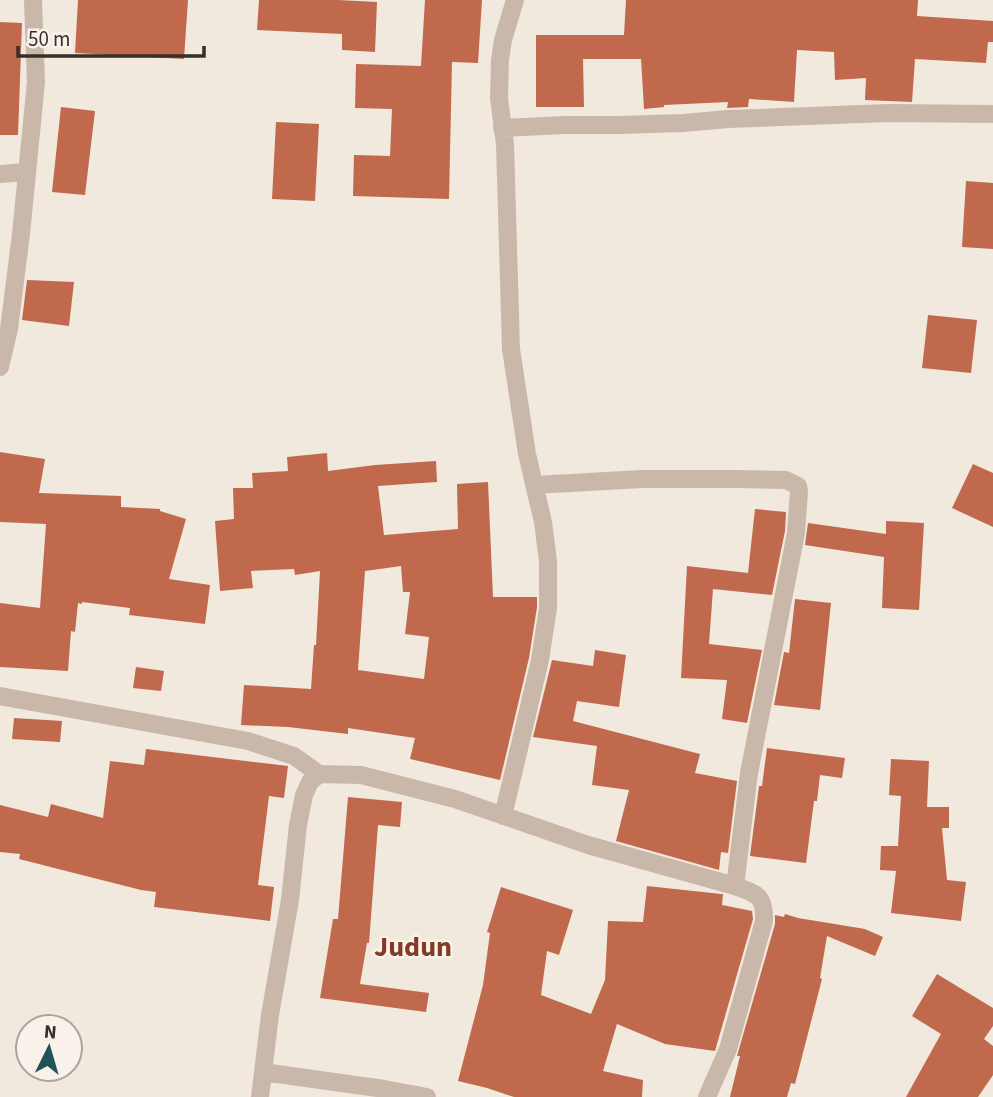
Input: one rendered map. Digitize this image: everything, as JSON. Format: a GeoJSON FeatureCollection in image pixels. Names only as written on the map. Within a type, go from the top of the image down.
{"type":"FeatureCollection","features":[{"type":"Feature","properties":{"kind":"street"},"geometry":{"type":"LineString","coordinates":[[0,367],[9,329],[36,82],[33,0]]}},
{"type":"Feature","properties":{"kind":"street"},"geometry":{"type":"LineString","coordinates":[[503,816],[540,660],[548,608],[543,522],[527,454],[512,349],[506,170],[499,98],[503,40],[515,0]]}},
{"type":"Feature","properties":{"kind":"street"},"geometry":{"type":"LineString","coordinates":[[502,128],[683,123],[847,114],[993,114]]}},
{"type":"Feature","properties":{"kind":"street"},"geometry":{"type":"LineString","coordinates":[[0,174],[27,172]]}},
{"type":"Feature","properties":{"kind":"street"},"geometry":{"type":"LineString","coordinates":[[534,485],[642,479],[736,479],[786,480],[798,486],[796,533],[749,773],[735,886]]}},
{"type":"Feature","properties":{"kind":"street"},"geometry":{"type":"LineString","coordinates":[[0,696],[248,741],[294,756],[319,774],[361,775],[455,799],[588,845],[735,886],[757,895],[762,900],[764,921],[728,1049],[707,1097]]}},
{"type":"Feature","properties":{"kind":"street"},"geometry":{"type":"LineString","coordinates":[[260,1097],[270,1015],[290,900],[298,825],[304,795],[310,782],[319,774]]}},
{"type":"Feature","properties":{"kind":"street"},"geometry":{"type":"LineString","coordinates":[[263,1072],[428,1097]]}},
{"type":"Feature","properties":{"kind":"building"},"geometry":{"type":"Polygon","coordinates":[[[78,0],[188,0],[184,59],[75,53],[78,0]]]}},
{"type":"Feature","properties":{"kind":"building"},"geometry":{"type":"Polygon","coordinates":[[[259,0],[377,2],[375,52],[342,50],[342,34],[257,30],[259,0]]]}},
{"type":"Feature","properties":{"kind":"building"},"geometry":{"type":"Polygon","coordinates":[[[425,0],[482,0],[478,63],[452,62],[449,199],[353,196],[354,155],[390,156],[392,109],[355,108],[356,64],[421,66],[425,0]]]}},
{"type":"Feature","properties":{"kind":"building"},"geometry":{"type":"Polygon","coordinates":[[[626,0],[918,0],[917,16],[993,21],[993,42],[988,42],[986,63],[915,59],[912,102],[865,100],[866,78],[835,80],[834,52],[797,50],[794,102],[749,99],[748,107],[727,108],[728,102],[664,105],[644,109],[641,59],[583,59],[584,107],[536,107],[536,35],[624,35],[626,0]]]}},
{"type":"Feature","properties":{"kind":"building"},"geometry":{"type":"Polygon","coordinates":[[[0,22],[22,23],[18,135],[0,135],[0,22]]]}},
{"type":"Feature","properties":{"kind":"building"},"geometry":{"type":"Polygon","coordinates":[[[61,107],[95,111],[85,195],[52,192],[61,107]]]}},
{"type":"Feature","properties":{"kind":"building"},"geometry":{"type":"Polygon","coordinates":[[[276,122],[319,124],[315,201],[272,199],[276,122]]]}},
{"type":"Feature","properties":{"kind":"building"},"geometry":{"type":"Polygon","coordinates":[[[966,181],[993,183],[993,249],[962,247],[966,181]]]}},
{"type":"Feature","properties":{"kind":"building"},"geometry":{"type":"Polygon","coordinates":[[[27,280],[74,282],[69,326],[22,320],[27,280]]]}},
{"type":"Feature","properties":{"kind":"building"},"geometry":{"type":"Polygon","coordinates":[[[928,315],[977,320],[971,373],[922,368],[928,315]]]}},
{"type":"Feature","properties":{"kind":"building"},"geometry":{"type":"Polygon","coordinates":[[[0,452],[45,459],[39,493],[121,496],[121,507],[160,509],[186,519],[169,579],[210,585],[205,624],[129,615],[130,608],[82,602],[78,603],[75,632],[71,631],[68,671],[0,667],[0,603],[40,608],[46,524],[0,522],[0,452]]]}},
{"type":"Feature","properties":{"kind":"building"},"geometry":{"type":"Polygon","coordinates":[[[327,453],[328,471],[436,461],[437,482],[378,486],[384,535],[458,529],[457,484],[488,482],[493,597],[537,597],[529,658],[500,780],[410,759],[415,738],[348,728],[348,734],[241,725],[244,685],[311,689],[320,571],[295,575],[294,569],[251,571],[253,588],[220,591],[215,521],[234,519],[233,488],[253,488],[252,473],[288,471],[287,457],[327,453]],[[401,566],[365,571],[358,670],[424,679],[429,637],[405,634],[410,592],[403,592],[401,566]]]}},
{"type":"Feature","properties":{"kind":"building"},"geometry":{"type":"Polygon","coordinates":[[[973,464],[993,473],[993,527],[952,508],[973,464]]]}},
{"type":"Feature","properties":{"kind":"building"},"geometry":{"type":"Polygon","coordinates":[[[755,509],[786,512],[785,531],[772,595],[713,589],[709,644],[762,650],[747,723],[722,719],[727,680],[681,678],[687,566],[748,573],[755,509]]]}},
{"type":"Feature","properties":{"kind":"building"},"geometry":{"type":"Polygon","coordinates":[[[886,521],[924,523],[919,610],[882,608],[884,557],[805,545],[808,523],[886,534],[886,521]]]}},
{"type":"Feature","properties":{"kind":"building"},"geometry":{"type":"Polygon","coordinates":[[[795,599],[831,603],[820,710],[774,705],[784,652],[789,653],[795,599]]]}},
{"type":"Feature","properties":{"kind":"building"},"geometry":{"type":"Polygon","coordinates":[[[595,650],[626,655],[619,707],[577,701],[573,721],[700,754],[695,773],[737,781],[728,853],[721,852],[719,870],[616,841],[629,790],[592,785],[597,746],[533,737],[552,660],[593,666],[595,650]]]}},
{"type":"Feature","properties":{"kind":"building"},"geometry":{"type":"Polygon","coordinates":[[[136,667],[164,671],[161,691],[133,688],[136,667]]]}},
{"type":"Feature","properties":{"kind":"building"},"geometry":{"type":"Polygon","coordinates":[[[14,718],[62,721],[60,742],[12,739],[14,718]]]}},
{"type":"Feature","properties":{"kind":"building"},"geometry":{"type":"Polygon","coordinates":[[[767,748],[845,758],[842,778],[820,775],[806,863],[750,856],[767,748]]]}},
{"type":"Feature","properties":{"kind":"building"},"geometry":{"type":"Polygon","coordinates":[[[146,749],[288,766],[284,798],[269,796],[258,885],[274,887],[270,921],[154,907],[156,892],[19,859],[20,854],[0,852],[0,805],[48,817],[51,804],[103,818],[110,761],[144,765],[146,749]]]}},
{"type":"Feature","properties":{"kind":"building"},"geometry":{"type":"Polygon","coordinates":[[[891,759],[929,761],[927,807],[949,807],[949,828],[942,828],[947,880],[966,882],[961,921],[891,913],[896,871],[880,870],[881,846],[898,846],[901,796],[889,795],[891,759]]]}},
{"type":"Feature","properties":{"kind":"building"},"geometry":{"type":"Polygon","coordinates":[[[348,797],[402,802],[400,827],[378,825],[369,943],[360,984],[429,993],[426,1012],[320,998],[333,919],[338,919],[348,797]]]}},
{"type":"Feature","properties":{"kind":"building"},"geometry":{"type":"Polygon","coordinates":[[[647,886],[723,894],[722,905],[752,911],[753,919],[715,1051],[665,1044],[617,1024],[603,1071],[643,1080],[642,1097],[514,1097],[458,1081],[483,985],[490,933],[487,932],[501,887],[573,910],[559,955],[547,951],[541,995],[591,1014],[605,980],[608,921],[643,922],[647,886]]]}},
{"type":"Feature","properties":{"kind":"building"},"geometry":{"type":"Polygon","coordinates":[[[785,914],[865,929],[883,937],[875,956],[827,936],[820,978],[822,979],[795,1084],[791,1083],[787,1097],[730,1097],[740,1056],[737,1056],[775,924],[775,915],[784,917],[785,914]]]}},
{"type":"Feature","properties":{"kind":"building"},"geometry":{"type":"Polygon","coordinates":[[[937,974],[993,1008],[993,1026],[984,1039],[993,1046],[993,1075],[978,1097],[906,1097],[941,1034],[912,1016],[937,974]]]}},
{"type":"Feature","properties":{"kind":"district","name":"Judun"},"geometry":{"type":"Point","coordinates":[413,947]}}]}
